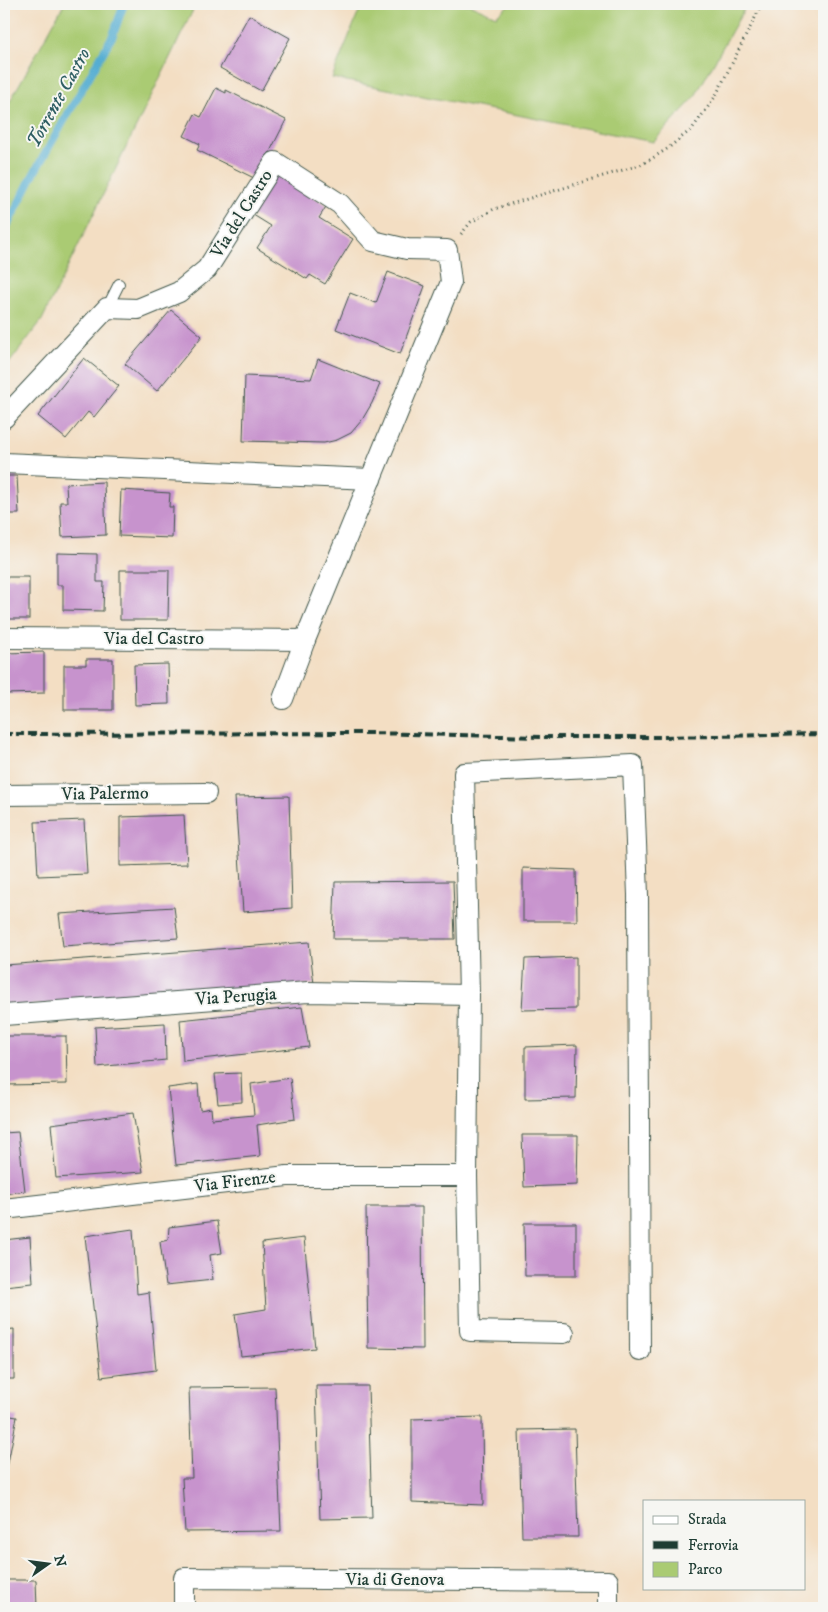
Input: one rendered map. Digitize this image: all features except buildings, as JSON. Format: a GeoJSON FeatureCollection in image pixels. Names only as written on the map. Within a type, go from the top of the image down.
{"type":"FeatureCollection","features":[{"type":"Feature","properties":{"kind":"street","name":"Via del Castro"},"geometry":{"type":"LineString","coordinates":[[107,308],[138,309],[179,292],[207,269],[275,162],[340,204],[373,241],[407,249],[447,250]]}},
{"type":"Feature","properties":{"kind":"street"},"geometry":{"type":"LineString","coordinates":[[282,699],[451,282],[447,250]]}},
{"type":"Feature","properties":{"kind":"street"},"geometry":{"type":"LineString","coordinates":[[4,418],[107,308]]}},
{"type":"Feature","properties":{"kind":"street"},"geometry":{"type":"LineString","coordinates":[[4,463],[371,479]]}},
{"type":"Feature","properties":{"kind":"street","name":"Via del Castro"},"geometry":{"type":"LineString","coordinates":[[4,638],[305,640]]}},
{"type":"Feature","properties":{"kind":"street"},"geometry":{"type":"LineString","coordinates":[[564,1333],[470,1331],[467,1176],[469,995],[464,773],[633,765],[638,895],[640,1351]]}},
{"type":"Feature","properties":{"kind":"street","name":"Via Palermo"},"geometry":{"type":"LineString","coordinates":[[4,795],[206,793]]}},
{"type":"Feature","properties":{"kind":"street","name":"Via Perugia"},"geometry":{"type":"LineString","coordinates":[[4,1015],[308,992],[469,995]]}},
{"type":"Feature","properties":{"kind":"street","name":"Via Firenze"},"geometry":{"type":"LineString","coordinates":[[4,1209],[287,1176],[467,1176]]}},
{"type":"Feature","properties":{"kind":"street","name":"Via di Genova"},"geometry":{"type":"LineString","coordinates":[[184,1608],[184,1578],[608,1581],[608,1608]]}},
{"type":"Feature","properties":{"kind":"lane"},"geometry":{"type":"LineString","coordinates":[[107,308],[119,284]]}},
{"type":"Feature","properties":{"kind":"path"},"geometry":{"type":"LineString","coordinates":[[447,250],[471,222],[494,209],[643,164],[667,149],[692,129],[715,97],[762,4]]}},
{"type":"Feature","properties":{"kind":"green space"},"geometry":{"type":"Polygon","coordinates":[[[64,4],[196,4],[42,320],[4,370],[4,112],[64,4]]]}},
{"type":"Feature","properties":{"kind":"green space"},"geometry":{"type":"Polygon","coordinates":[[[362,4],[469,4],[496,16],[510,4],[747,4],[694,98],[653,142],[332,78],[362,4]]]}},
{"type":"Feature","properties":{"kind":"waterway","name":"Torrente Castro"},"geometry":{"type":"LineString","coordinates":[[4,232],[33,175],[113,35],[124,4]]}},
{"type":"Feature","properties":{"kind":"railway"},"geometry":{"type":"LineString","coordinates":[[4,734],[370,733],[542,737],[824,734]]}}]}
